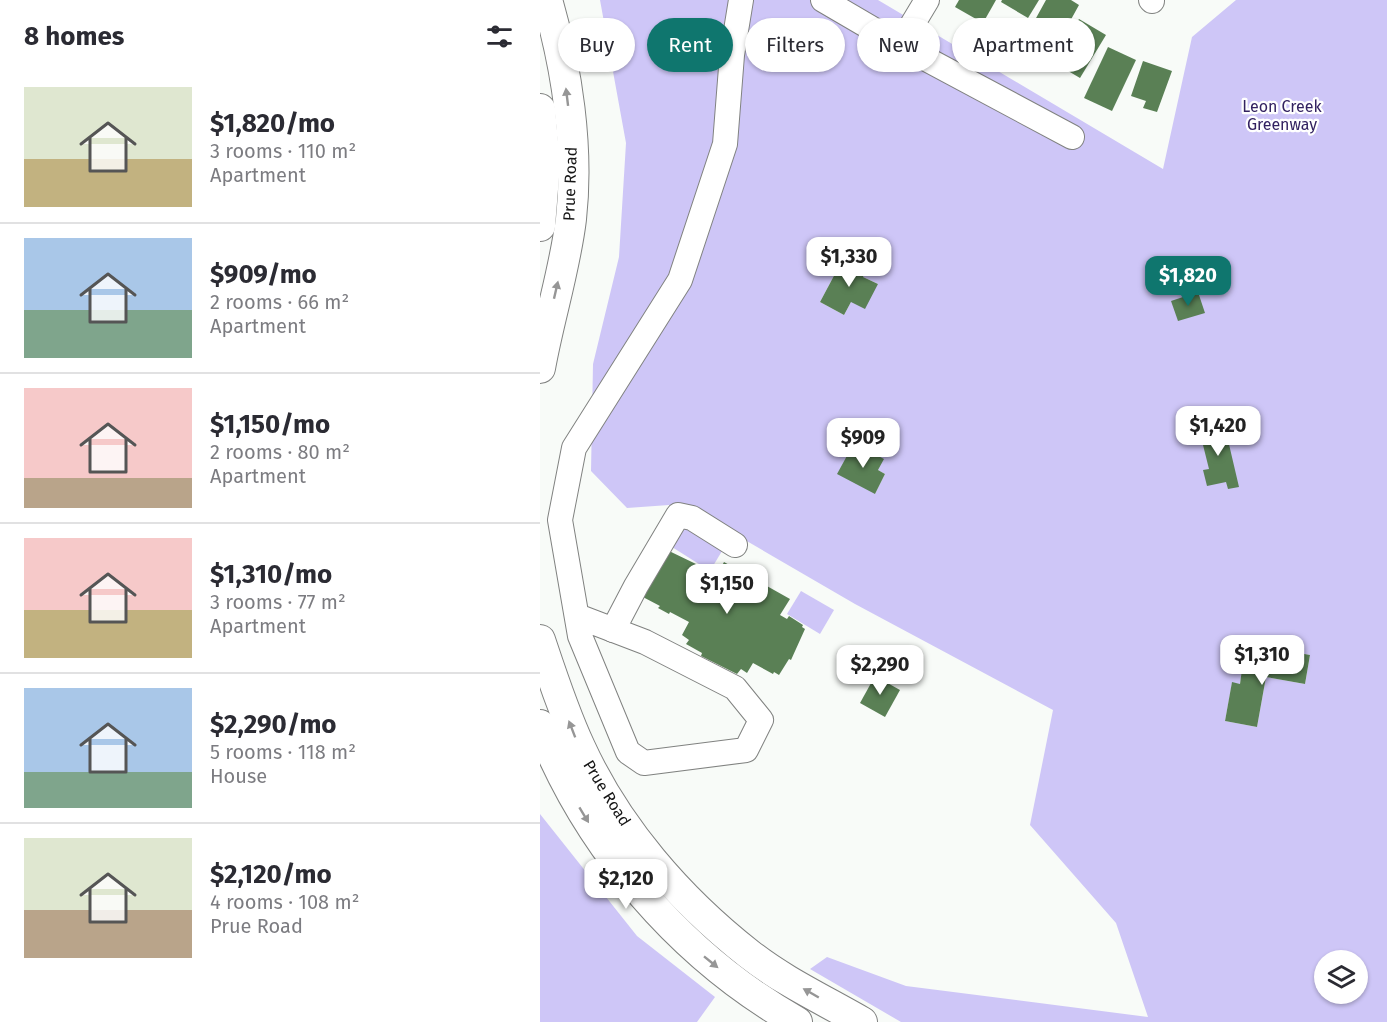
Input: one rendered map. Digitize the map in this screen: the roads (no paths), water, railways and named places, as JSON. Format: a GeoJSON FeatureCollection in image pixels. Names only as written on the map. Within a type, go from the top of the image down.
{"type":"FeatureCollection","features":[{"type":"Feature","properties":{"kind":"main road","name":"Prue Road"},"geometry":{"type":"LineString","coordinates":[[540,368],[571,219],[573,163],[565,78],[558,37],[547,0]]}},
{"type":"Feature","properties":{"kind":"main road","name":"Prue Road"},"geometry":{"type":"LineString","coordinates":[[540,109],[545,164],[540,226]]}},
{"type":"Feature","properties":{"kind":"main road","name":"Prue Road"},"geometry":{"type":"LineString","coordinates":[[540,640],[579,747],[609,803],[678,891],[750,954],[787,979],[862,1022]]}},
{"type":"Feature","properties":{"kind":"main road","name":"Prue Road"},"geometry":{"type":"LineString","coordinates":[[540,725],[553,759],[585,818],[656,910],[699,953],[775,1010],[797,1022]]}},
{"type":"Feature","properties":{"kind":"street"},"geometry":{"type":"LineString","coordinates":[[577,616],[645,642],[735,688],[761,720],[746,750],[644,763],[628,752],[580,636],[560,520],[574,448],[680,280],[725,144],[732,55],[741,0]]}},
{"type":"Feature","properties":{"kind":"street"},"geometry":{"type":"LineString","coordinates":[[823,0],[857,20]]}},
{"type":"Feature","properties":{"kind":"street"},"geometry":{"type":"LineString","coordinates":[[916,18],[927,0]]}},
{"type":"Feature","properties":{"kind":"street"},"geometry":{"type":"LineString","coordinates":[[940,66],[1072,137]]}},
{"type":"Feature","properties":{"kind":"street"},"geometry":{"type":"LineString","coordinates":[[613,630],[678,515],[692,518],[735,545]]}},
{"type":"Feature","properties":{"kind":"park label","name":"Leon Creek Greenway"},"geometry":{"type":"Point","coordinates":[1282,115]}}]}
